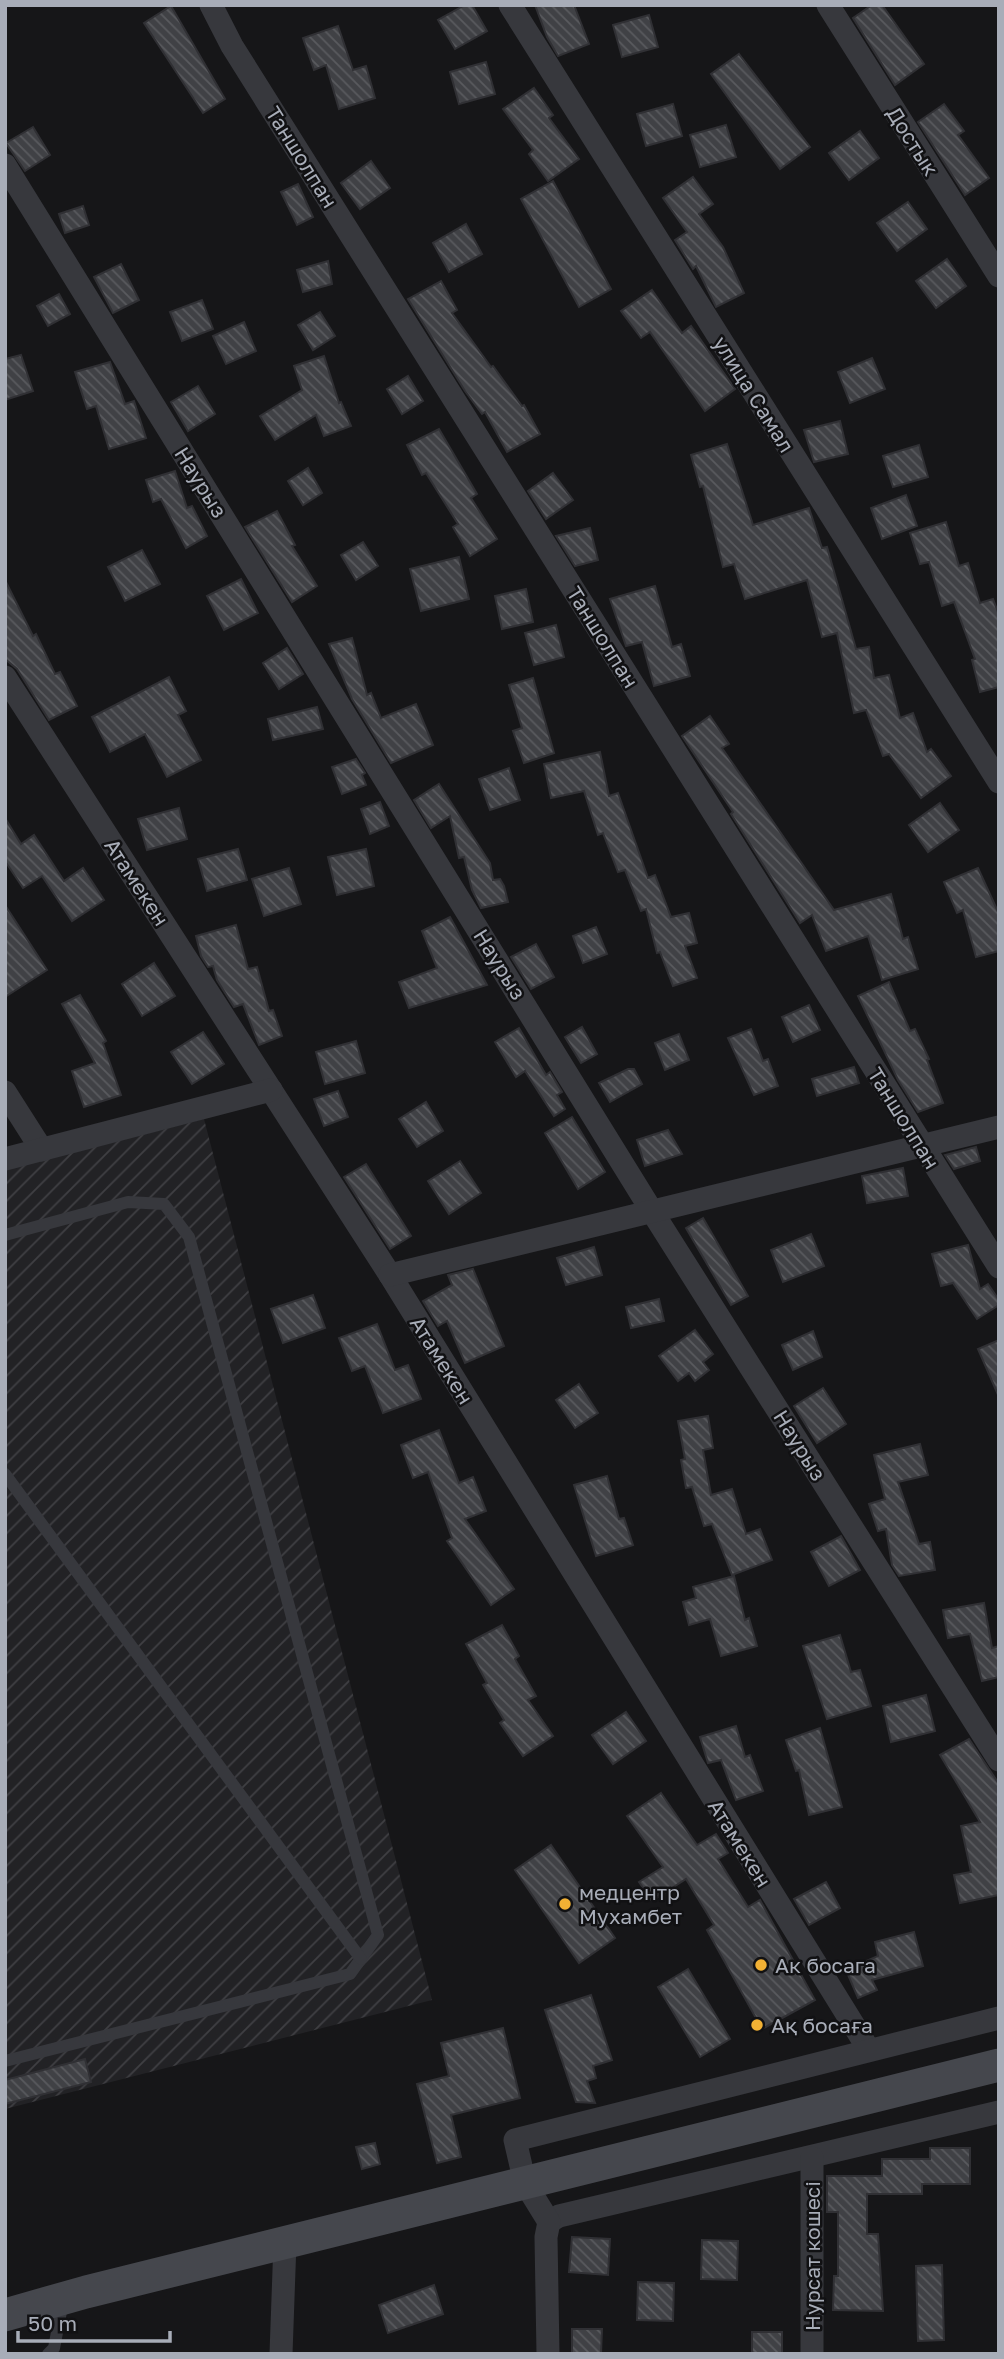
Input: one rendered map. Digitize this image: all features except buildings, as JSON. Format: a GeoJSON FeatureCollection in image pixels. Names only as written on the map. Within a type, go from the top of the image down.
{"type":"FeatureCollection","features":[{"type":"Feature","properties":{"kind":"main road"},"geometry":{"type":"LineString","coordinates":[[5,2315],[285,2242],[999,2065]]}},
{"type":"Feature","properties":{"kind":"street","name":"Таншолпан"},"geometry":{"type":"LineString","coordinates":[[211,5],[232,46],[999,1267]]}},
{"type":"Feature","properties":{"kind":"street","name":"улица Самал"},"geometry":{"type":"LineString","coordinates":[[510,5],[999,782]]}},
{"type":"Feature","properties":{"kind":"street","name":"Достык"},"geometry":{"type":"LineString","coordinates":[[828,5],[999,276]]}},
{"type":"Feature","properties":{"kind":"street","name":"Наурыз"},"geometry":{"type":"LineString","coordinates":[[5,165],[653,1213],[999,1760]]}},
{"type":"Feature","properties":{"kind":"street","name":"Атамекен"},"geometry":{"type":"LineString","coordinates":[[5,677],[390,1275],[869,2050]]}},
{"type":"Feature","properties":{"kind":"street"},"geometry":{"type":"LineString","coordinates":[[5,1159],[271,1090]]}},
{"type":"Feature","properties":{"kind":"street"},"geometry":{"type":"LineString","coordinates":[[5,1092],[42,1150]]}},
{"type":"Feature","properties":{"kind":"street"},"geometry":{"type":"LineString","coordinates":[[390,1275],[999,1127]]}},
{"type":"Feature","properties":{"kind":"street"},"geometry":{"type":"LineString","coordinates":[[548,2354],[546,2237],[549,2222],[525,2183],[515,2140],[999,2018]]}},
{"type":"Feature","properties":{"kind":"street"},"geometry":{"type":"LineString","coordinates":[[549,2222],[559,2216],[999,2112]]}},
{"type":"Feature","properties":{"kind":"street","name":"Нурсат кошесi"},"geometry":{"type":"LineString","coordinates":[[812,2354],[813,2158]]}},
{"type":"Feature","properties":{"kind":"street"},"geometry":{"type":"LineString","coordinates":[[281,2354],[285,2242]]}},
{"type":"Feature","properties":{"kind":"lane"},"geometry":{"type":"LineString","coordinates":[[5,1235],[128,1202],[164,1204],[189,1237],[378,1935],[350,1974],[5,2061]]}},
{"type":"Feature","properties":{"kind":"lane"},"geometry":{"type":"LineString","coordinates":[[5,1474],[361,1959]]}},
{"type":"Feature","properties":{"kind":"lane"},"geometry":{"type":"LineString","coordinates":[[48,2354],[54,2348],[63,2298]]}},
{"type":"Feature","properties":{"kind":"shaded area"},"geometry":{"type":"Polygon","coordinates":[[[204,1119],[432,2000],[5,2109],[5,1170],[204,1119]]]}},
{"type":"Feature","properties":{"kind":"place","name":"медцентр Мухамбет"},"geometry":{"type":"Point","coordinates":[565,1904]}},
{"type":"Feature","properties":{"kind":"place","name":"Ак босага"},"geometry":{"type":"Point","coordinates":[761,1965]}},
{"type":"Feature","properties":{"kind":"place","name":"Ақ босаға"},"geometry":{"type":"Point","coordinates":[757,2025]}}]}
